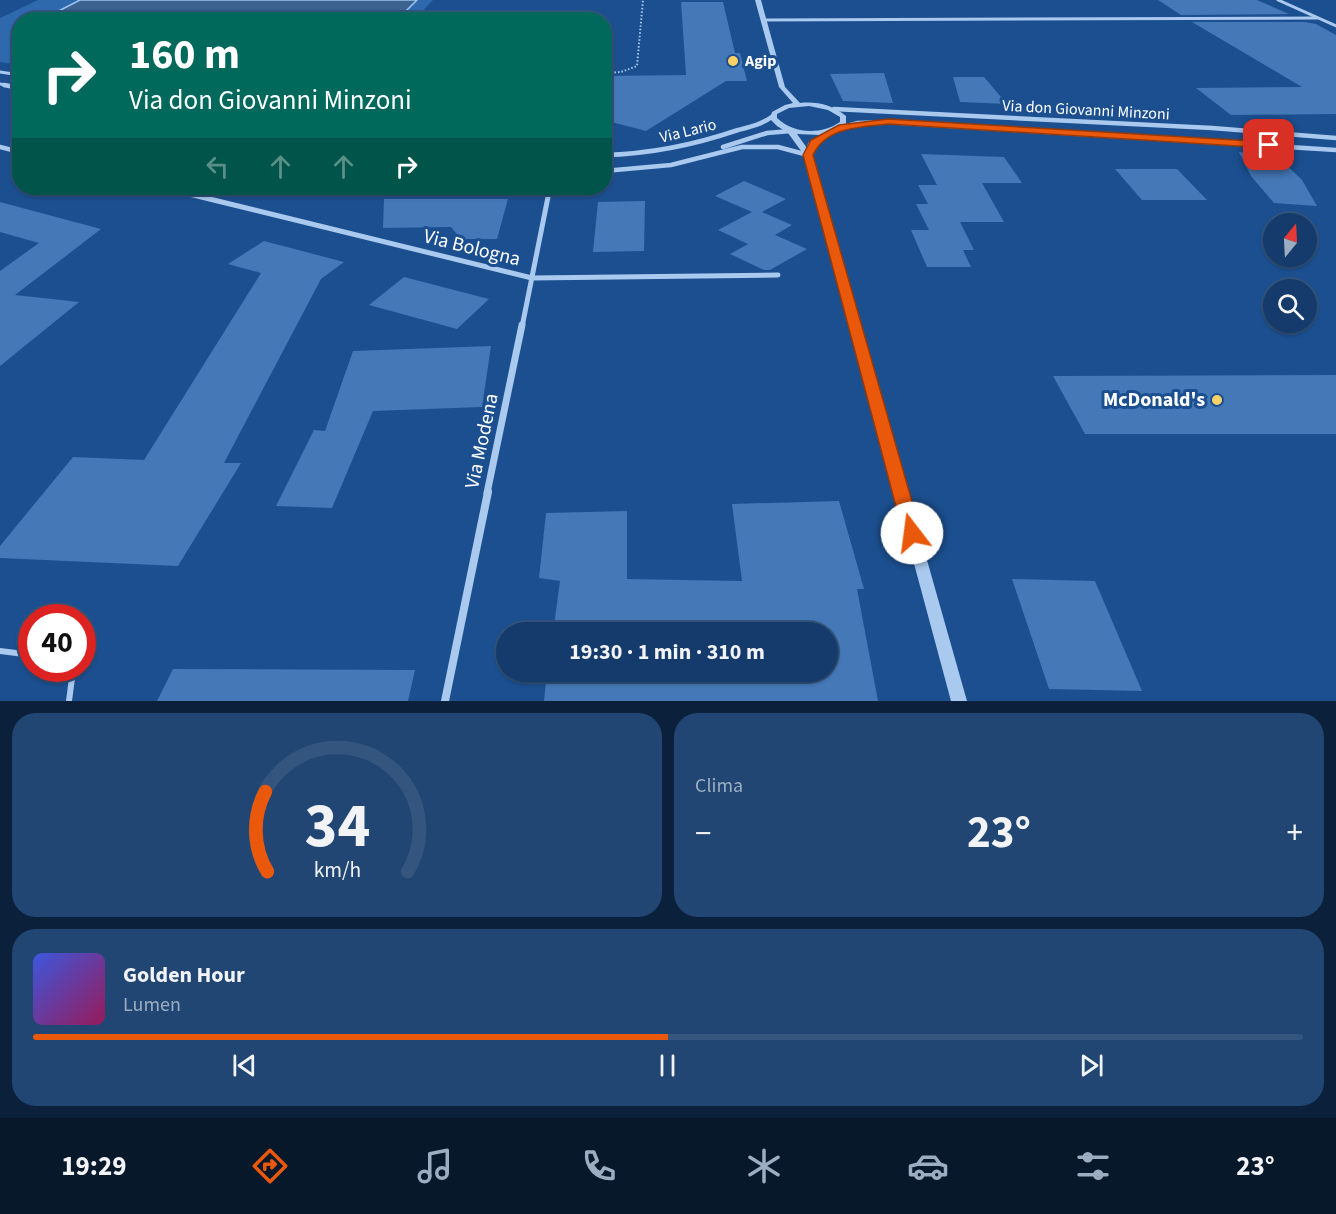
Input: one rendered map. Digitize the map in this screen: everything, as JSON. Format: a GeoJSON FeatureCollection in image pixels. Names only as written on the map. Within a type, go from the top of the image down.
{"type":"FeatureCollection","features":[{"type":"Feature","properties":{"kind":"street"},"geometry":{"type":"LineString","coordinates":[[758,0],[782,87],[798,104]]}},
{"type":"Feature","properties":{"kind":"street"},"geometry":{"type":"LineString","coordinates":[[1278,0],[1336,26]]}},
{"type":"Feature","properties":{"kind":"street"},"geometry":{"type":"LineString","coordinates":[[763,20],[1317,18]]}},
{"type":"Feature","properties":{"kind":"street"},"geometry":{"type":"LineString","coordinates":[[808,155],[814,142],[836,129],[843,124],[845,118],[834,109],[820,105],[798,104],[781,108],[773,116],[775,122],[792,130],[821,132],[836,129]]}},
{"type":"Feature","properties":{"kind":"street","name":"Via don Giovanni Minzoni"},"geometry":{"type":"LineString","coordinates":[[834,109],[1212,128],[1336,138]]}},
{"type":"Feature","properties":{"kind":"street","name":"Via Lario"},"geometry":{"type":"LineString","coordinates":[[612,154],[649,152],[691,144],[756,125],[773,116]]}},
{"type":"Feature","properties":{"kind":"street","name":"Via don Giovanni Minzoni"},"geometry":{"type":"LineString","coordinates":[[836,129],[865,122],[888,122],[1336,150]]}},
{"type":"Feature","properties":{"kind":"street"},"geometry":{"type":"LineString","coordinates":[[792,130],[808,155],[959,701]]}},
{"type":"Feature","properties":{"kind":"street","name":"Via Lario"},"geometry":{"type":"LineString","coordinates":[[706,156],[748,138],[792,130]]}},
{"type":"Feature","properties":{"kind":"street","name":"Via Lario"},"geometry":{"type":"LineString","coordinates":[[612,170],[671,165],[732,148],[762,146],[784,148],[808,155]]}},
{"type":"Feature","properties":{"kind":"street","name":"Via Bologna"},"geometry":{"type":"LineString","coordinates":[[194,195],[532,278],[778,275]]}},
{"type":"Feature","properties":{"kind":"street","name":"Via Modena"},"geometry":{"type":"LineString","coordinates":[[445,701],[549,195]]}},
{"type":"Feature","properties":{"kind":"lane"},"geometry":{"type":"LineString","coordinates":[[0,651],[18,653]]}},
{"type":"Feature","properties":{"kind":"lane"},"geometry":{"type":"LineString","coordinates":[[69,701],[71,682]]}},
{"type":"Feature","properties":{"kind":"path"},"geometry":{"type":"LineString","coordinates":[[612,73],[638,66],[643,0]]}},
{"type":"Feature","properties":{"kind":"shaded area"},"geometry":{"type":"Polygon","coordinates":[[[38,0],[433,0],[422,12],[13,12],[38,0]]]}},
{"type":"Feature","properties":{"kind":"shaded area"},"geometry":{"type":"Polygon","coordinates":[[[80,0],[417,0],[405,12],[57,12],[80,0]]]}},
{"type":"Feature","properties":{"kind":"shaded area"},"geometry":{"type":"Polygon","coordinates":[[[12,12],[12,64],[0,62],[0,18],[12,12]]]}},
{"type":"Feature","properties":{"kind":"building"},"geometry":{"type":"Polygon","coordinates":[[[1158,0],[1257,0],[1289,14],[1181,15],[1158,0]]]}},
{"type":"Feature","properties":{"kind":"building"},"geometry":{"type":"Polygon","coordinates":[[[681,2],[723,2],[735,53],[740,53],[747,81],[726,81],[646,131],[612,122],[612,76],[686,75],[681,2]]]}},
{"type":"Feature","properties":{"kind":"building"},"geometry":{"type":"Polygon","coordinates":[[[1192,22],[1305,22],[1316,24],[1336,35],[1336,114],[1231,115],[1196,88],[1302,87],[1192,22]]]}},
{"type":"Feature","properties":{"kind":"building"},"geometry":{"type":"Polygon","coordinates":[[[884,73],[893,103],[843,101],[830,74],[884,73]]]}},
{"type":"Feature","properties":{"kind":"building"},"geometry":{"type":"Polygon","coordinates":[[[953,77],[984,77],[1007,104],[960,102],[953,77]]]}},
{"type":"Feature","properties":{"kind":"building"},"geometry":{"type":"Polygon","coordinates":[[[1239,152],[1276,155],[1302,180],[1317,206],[1274,203],[1251,176],[1239,152]]]}},
{"type":"Feature","properties":{"kind":"building"},"geometry":{"type":"Polygon","coordinates":[[[921,154],[1004,157],[1022,183],[982,183],[1004,222],[960,222],[974,250],[963,250],[971,267],[927,267],[911,230],[929,230],[916,204],[928,204],[918,185],[937,185],[921,154]]]}},
{"type":"Feature","properties":{"kind":"building"},"geometry":{"type":"Polygon","coordinates":[[[1115,169],[1177,169],[1207,200],[1142,200],[1115,169]]]}},
{"type":"Feature","properties":{"kind":"building"},"geometry":{"type":"Polygon","coordinates":[[[744,181],[786,199],[762,212],[792,225],[775,235],[807,249],[770,270],[764,270],[730,254],[748,244],[718,230],[752,212],[715,196],[744,181]]]}},
{"type":"Feature","properties":{"kind":"building"},"geometry":{"type":"Polygon","coordinates":[[[384,199],[508,199],[497,239],[461,239],[451,227],[383,228],[384,199]]]}},
{"type":"Feature","properties":{"kind":"building"},"geometry":{"type":"Polygon","coordinates":[[[645,201],[644,251],[593,252],[598,202],[645,201]]]}},
{"type":"Feature","properties":{"kind":"building"},"geometry":{"type":"Polygon","coordinates":[[[0,202],[101,229],[15,295],[79,302],[0,366],[0,271],[39,243],[0,232],[0,202]]]}},
{"type":"Feature","properties":{"kind":"building"},"geometry":{"type":"Polygon","coordinates":[[[264,241],[344,262],[321,279],[224,463],[241,463],[178,566],[0,558],[0,546],[73,457],[144,460],[261,273],[228,264],[264,241]]]}},
{"type":"Feature","properties":{"kind":"building"},"geometry":{"type":"Polygon","coordinates":[[[404,277],[489,299],[457,329],[369,305],[404,277]]]}},
{"type":"Feature","properties":{"kind":"building"},"geometry":{"type":"Polygon","coordinates":[[[491,346],[482,407],[373,411],[332,508],[276,506],[314,430],[325,431],[353,351],[491,346]]]}},
{"type":"Feature","properties":{"kind":"building"},"geometry":{"type":"Polygon","coordinates":[[[1336,375],[1336,434],[1085,434],[1053,376],[1336,375]]]}},
{"type":"Feature","properties":{"kind":"building"},"geometry":{"type":"Polygon","coordinates":[[[839,501],[864,589],[857,589],[878,701],[544,701],[546,682],[838,682],[838,622],[554,622],[560,581],[539,578],[546,513],[627,511],[627,579],[742,581],[732,504],[839,501]]]}},
{"type":"Feature","properties":{"kind":"building"},"geometry":{"type":"Polygon","coordinates":[[[1012,579],[1095,581],[1142,691],[1049,689],[1012,579]]]}},
{"type":"Feature","properties":{"kind":"building"},"geometry":{"type":"Polygon","coordinates":[[[173,669],[415,670],[408,701],[157,701],[173,669]]]}},
{"type":"Feature","properties":{"kind":"place","name":"Agip"},"geometry":{"type":"Point","coordinates":[733,61]}},
{"type":"Feature","properties":{"kind":"place","name":"McDonald's"},"geometry":{"type":"Point","coordinates":[1217,400]}},
{"type":"Feature","properties":{"kind":"route"},"geometry":{"type":"LineString","coordinates":[[912,533],[808,155],[814,142],[823,135],[852,124],[888,122],[1269,145]]}}]}
